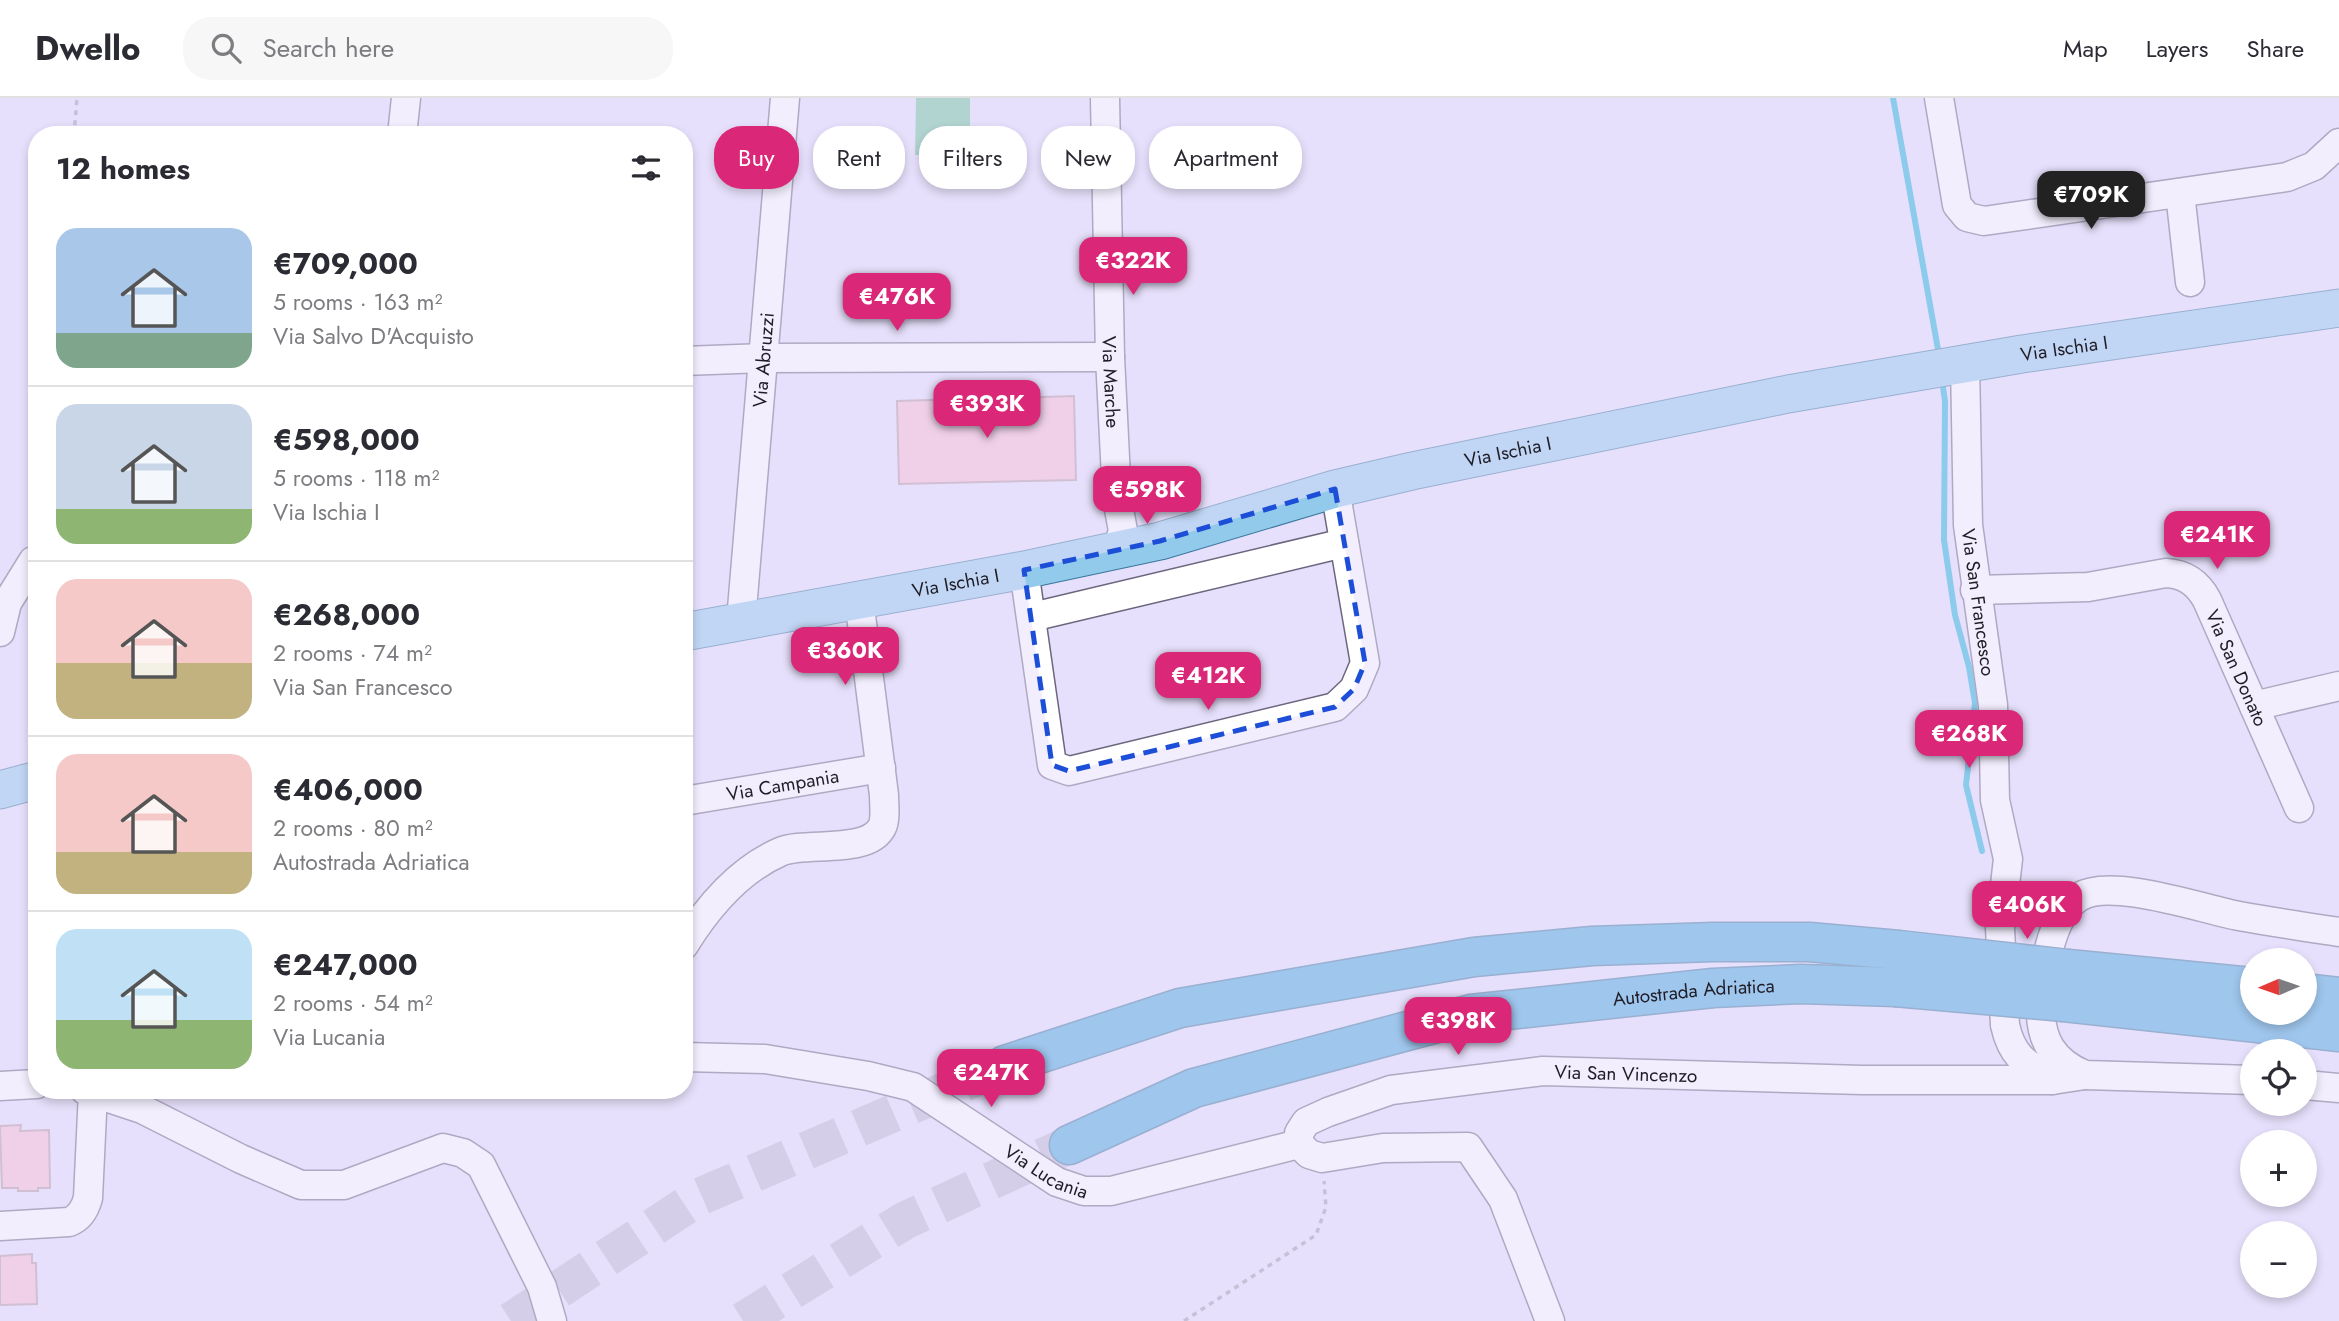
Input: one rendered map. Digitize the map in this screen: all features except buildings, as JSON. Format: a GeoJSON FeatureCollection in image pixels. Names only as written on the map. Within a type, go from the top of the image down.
{"type":"FeatureCollection","features":[{"type":"Feature","properties":{"kind":"highway","name":"Autostrada Adriatica"},"geometry":{"type":"LineString","coordinates":[[1005,1065],[1180,1008],[1474,957],[1592,946],[1713,942],[1809,942],[1899,950],[2066,985],[2339,1032]]}},
{"type":"Feature","properties":{"kind":"highway","name":"Autostrada Adriatica"},"geometry":{"type":"LineString","coordinates":[[1069,1145],[1194,1088],[1471,1014],[1713,988],[1801,984],[1895,987],[2240,987]]}},
{"type":"Feature","properties":{"kind":"highway"},"geometry":{"type":"LineString","coordinates":[[2317,994],[2339,997]]}},
{"type":"Feature","properties":{"kind":"main road","name":"Via Ischia I"},"geometry":{"type":"LineString","coordinates":[[693,630],[1024,570],[1160,541],[1335,489],[1658,420],[1947,366],[2339,308]]}},
{"type":"Feature","properties":{"kind":"main road"},"geometry":{"type":"LineString","coordinates":[[0,790],[28,782]]}},
{"type":"Feature","properties":{"kind":"street"},"geometry":{"type":"LineString","coordinates":[[403,126],[406,98]]}},
{"type":"Feature","properties":{"kind":"street","name":"Via Abruzzi"},"geometry":{"type":"LineString","coordinates":[[741,621],[785,98]]}},
{"type":"Feature","properties":{"kind":"street","name":"Via Marche"},"geometry":{"type":"LineString","coordinates":[[1105,98],[1110,358],[1116,498],[1124,531],[1117,549]]}},
{"type":"Feature","properties":{"kind":"street"},"geometry":{"type":"LineString","coordinates":[[1939,98],[1955,198],[1962,212],[1975,220],[1992,220],[2297,175],[2314,166],[2339,143]]}},
{"type":"Feature","properties":{"kind":"street"},"geometry":{"type":"LineString","coordinates":[[2180,193],[2190,282]]}},
{"type":"Feature","properties":{"kind":"street"},"geometry":{"type":"LineString","coordinates":[[693,361],[765,358],[1110,358]]}},
{"type":"Feature","properties":{"kind":"street","name":"Via San Francesco"},"geometry":{"type":"LineString","coordinates":[[1947,366],[1975,590],[1993,705],[1995,800],[2008,859],[2000,928],[2004,1025],[2015,1053],[2052,1080]]}},
{"type":"Feature","properties":{"kind":"street"},"geometry":{"type":"LineString","coordinates":[[1024,570],[1052,765],[1069,771],[1335,706],[1354,689],[1365,663],[1335,489]]}},
{"type":"Feature","properties":{"kind":"street"},"geometry":{"type":"LineString","coordinates":[[1032,617],[1345,543]]}},
{"type":"Feature","properties":{"kind":"street"},"geometry":{"type":"LineString","coordinates":[[0,632],[7,603],[28,569]]}},
{"type":"Feature","properties":{"kind":"street","name":"Via San Donato"},"geometry":{"type":"LineString","coordinates":[[1975,590],[2088,587],[2157,573],[2175,573],[2192,581],[2204,594],[2299,808]]}},
{"type":"Feature","properties":{"kind":"street"},"geometry":{"type":"LineString","coordinates":[[693,931],[704,914],[734,883],[761,862],[783,850],[853,843],[874,837],[883,826],[884,795],[859,600]]}},
{"type":"Feature","properties":{"kind":"street"},"geometry":{"type":"LineString","coordinates":[[2254,706],[2339,686]]}},
{"type":"Feature","properties":{"kind":"street","name":"Via Campania"},"geometry":{"type":"LineString","coordinates":[[693,799],[881,768]]}},
{"type":"Feature","properties":{"kind":"street"},"geometry":{"type":"LineString","coordinates":[[2085,1074],[2069,1068],[2052,1051],[2044,1035],[2041,1015],[2053,936],[2065,912],[2079,897],[2092,891],[2130,892],[2239,916],[2339,932]]}},
{"type":"Feature","properties":{"kind":"street","name":"Via Lucania"},"geometry":{"type":"LineString","coordinates":[[693,1058],[765,1059],[868,1076],[913,1087],[1057,1182],[1084,1191],[1111,1191],[1311,1151]]}},
{"type":"Feature","properties":{"kind":"street","name":"Via San Vincenzo"},"geometry":{"type":"LineString","coordinates":[[1311,1151],[1299,1133],[1306,1122],[1391,1090],[1542,1071],[1862,1080],[2052,1080]]}},
{"type":"Feature","properties":{"kind":"street"},"geometry":{"type":"LineString","coordinates":[[2052,1080],[2085,1074],[2240,1080]]}},
{"type":"Feature","properties":{"kind":"street"},"geometry":{"type":"LineString","coordinates":[[0,1086],[28,1084]]}},
{"type":"Feature","properties":{"kind":"street"},"geometry":{"type":"LineString","coordinates":[[2317,1085],[2339,1088]]}},
{"type":"Feature","properties":{"kind":"street"},"geometry":{"type":"LineString","coordinates":[[0,1226],[69,1222],[76,1220],[84,1210],[88,1198],[89,1099]]}},
{"type":"Feature","properties":{"kind":"street"},"geometry":{"type":"LineString","coordinates":[[113,1099],[142,1109],[241,1159],[301,1185],[344,1185],[443,1148],[463,1153],[481,1165],[487,1176],[541,1287],[552,1321]]}},
{"type":"Feature","properties":{"kind":"street"},"geometry":{"type":"LineString","coordinates":[[1311,1151],[1468,1147],[1503,1199],[1549,1321]]}},
{"type":"Feature","properties":{"kind":"path"},"geometry":{"type":"LineString","coordinates":[[75,126],[77,98]]}},
{"type":"Feature","properties":{"kind":"path"},"geometry":{"type":"LineString","coordinates":[[1185,1321],[1316,1235],[1326,1207],[1311,1151]]}},
{"type":"Feature","properties":{"kind":"highlighted area"},"geometry":{"type":"Polygon","coordinates":[[[1335,489],[1365,663],[1354,689],[1335,707],[1069,771],[1052,765],[1024,570],[1160,541],[1335,489]]]}},
{"type":"Feature","properties":{"kind":"green space"},"geometry":{"type":"Polygon","coordinates":[[[916,98],[970,98],[970,126],[919,126],[919,155],[915,155],[916,98]]]}},
{"type":"Feature","properties":{"kind":"waterway"},"geometry":{"type":"LineString","coordinates":[[1893,98],[1939,355]]}},
{"type":"Feature","properties":{"kind":"waterway"},"geometry":{"type":"LineString","coordinates":[[1942,380],[1945,401],[1944,540],[1955,615],[1969,667],[1975,703],[1966,785],[1982,851]]}},
{"type":"Feature","properties":{"kind":"tunnel"},"geometry":{"type":"LineString","coordinates":[[511,1321],[699,1197],[1005,1065]]}},
{"type":"Feature","properties":{"kind":"tunnel"},"geometry":{"type":"LineString","coordinates":[[743,1321],[904,1221],[1069,1145]]}}]}
